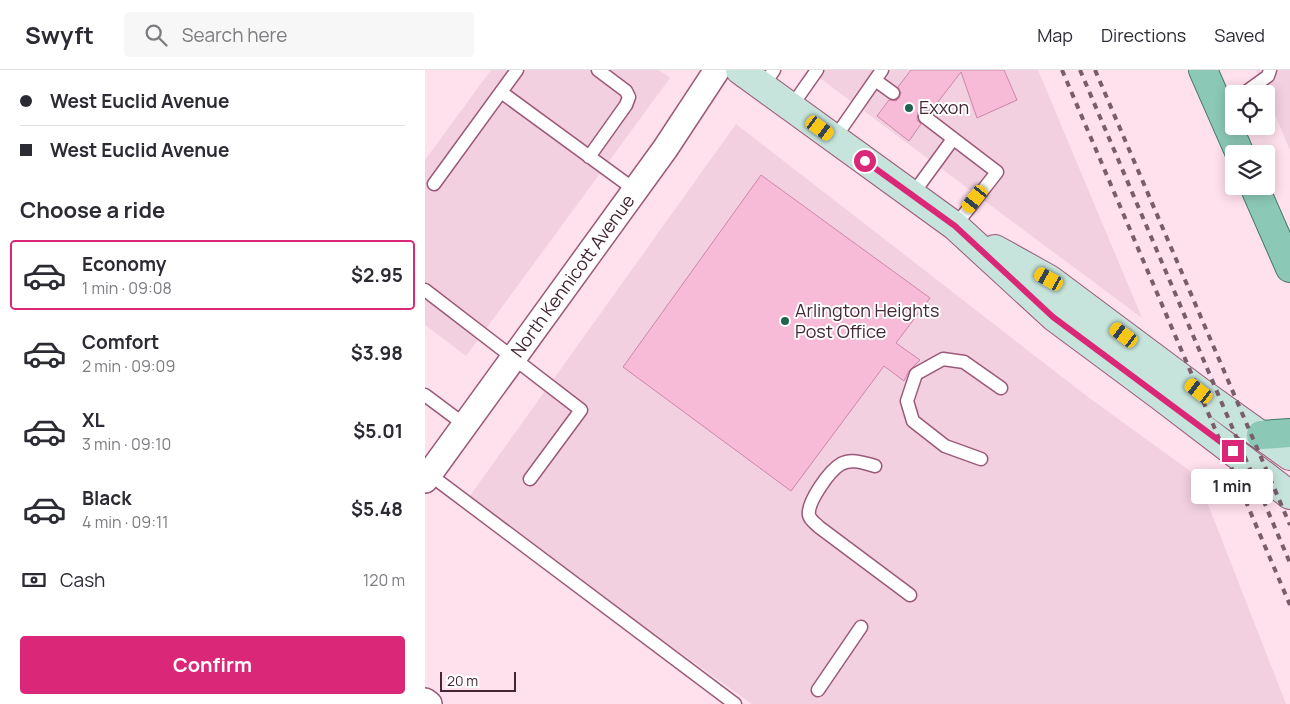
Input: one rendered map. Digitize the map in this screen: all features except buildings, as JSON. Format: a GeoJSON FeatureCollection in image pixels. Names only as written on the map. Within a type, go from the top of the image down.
{"type":"FeatureCollection","features":[{"type":"Feature","properties":{"kind":"main road"},"geometry":{"type":"LineString","coordinates":[[740,70],[768,78],[791,107],[912,195],[955,226],[1049,279],[1290,456]]}},
{"type":"Feature","properties":{"kind":"main road"},"geometry":{"type":"LineString","coordinates":[[1203,70],[1225,102]]}},
{"type":"Feature","properties":{"kind":"main road"},"geometry":{"type":"LineString","coordinates":[[1258,195],[1290,268]]}},
{"type":"Feature","properties":{"kind":"main road"},"geometry":{"type":"LineString","coordinates":[[955,226],[1053,317],[1290,495]]}},
{"type":"Feature","properties":{"kind":"main road"},"geometry":{"type":"LineString","coordinates":[[1261,435],[1290,433]]}},
{"type":"Feature","properties":{"kind":"street","name":"North Kennicott Avenue"},"geometry":{"type":"LineString","coordinates":[[427,477],[665,149],[717,70]]}},
{"type":"Feature","properties":{"kind":"street"},"geometry":{"type":"LineString","coordinates":[[425,701],[429,704]]}},
{"type":"Feature","properties":{"kind":"lane"},"geometry":{"type":"LineString","coordinates":[[434,184],[517,70]]}},
{"type":"Feature","properties":{"kind":"lane"},"geometry":{"type":"LineString","coordinates":[[589,157],[626,105],[629,97],[626,91],[598,70]]}},
{"type":"Feature","properties":{"kind":"lane"},"geometry":{"type":"LineString","coordinates":[[791,107],[817,70]]}},
{"type":"Feature","properties":{"kind":"lane"},"geometry":{"type":"LineString","coordinates":[[1256,85],[1268,76],[1270,70]]}},
{"type":"Feature","properties":{"kind":"lane"},"geometry":{"type":"LineString","coordinates":[[834,138],[879,75],[893,93]]}},
{"type":"Feature","properties":{"kind":"lane"},"geometry":{"type":"LineString","coordinates":[[501,92],[635,190]]}},
{"type":"Feature","properties":{"kind":"lane"},"geometry":{"type":"LineString","coordinates":[[925,117],[997,172],[955,226]]}},
{"type":"Feature","properties":{"kind":"lane"},"geometry":{"type":"LineString","coordinates":[[912,195],[953,139]]}},
{"type":"Feature","properties":{"kind":"lane"},"geometry":{"type":"LineString","coordinates":[[425,290],[581,410],[530,479]]}},
{"type":"Feature","properties":{"kind":"lane"},"geometry":{"type":"LineString","coordinates":[[981,459],[945,446],[913,421],[907,401],[916,374],[943,359],[964,362],[1001,388]]}},
{"type":"Feature","properties":{"kind":"lane"},"geometry":{"type":"LineString","coordinates":[[425,395],[465,425]]}},
{"type":"Feature","properties":{"kind":"lane"},"geometry":{"type":"LineString","coordinates":[[875,466],[858,461],[842,463],[830,474],[814,497],[809,506],[809,517],[819,527],[909,595]]}},
{"type":"Feature","properties":{"kind":"lane"},"geometry":{"type":"LineString","coordinates":[[427,477],[735,704]]}},
{"type":"Feature","properties":{"kind":"lane"},"geometry":{"type":"LineString","coordinates":[[818,690],[861,627]]}},
{"type":"Feature","properties":{"kind":"shaded area"},"geometry":{"type":"Polygon","coordinates":[[[491,70],[659,70],[670,78],[466,356],[425,325],[425,160],[491,70]]]}},
{"type":"Feature","properties":{"kind":"shaded area"},"geometry":{"type":"Polygon","coordinates":[[[809,70],[1038,70],[1142,318],[809,70]]]}},
{"type":"Feature","properties":{"kind":"shaded area"},"geometry":{"type":"Polygon","coordinates":[[[1256,70],[1290,70],[1290,150],[1275,115],[1275,85],[1262,85],[1256,70]]]}},
{"type":"Feature","properties":{"kind":"shaded area"},"geometry":{"type":"Polygon","coordinates":[[[736,124],[1088,397],[1197,476],[1286,704],[752,704],[467,500],[736,124]]]}},
{"type":"Feature","properties":{"kind":"railway"},"geometry":{"type":"LineString","coordinates":[[1062,70],[1290,605]]}},
{"type":"Feature","properties":{"kind":"railway"},"geometry":{"type":"LineString","coordinates":[[1080,70],[1290,563]]}},
{"type":"Feature","properties":{"kind":"railway"},"geometry":{"type":"LineString","coordinates":[[1095,70],[1290,525]]}},
{"type":"Feature","properties":{"kind":"place","name":"Exxon"},"geometry":{"type":"Point","coordinates":[909,108]}},
{"type":"Feature","properties":{"kind":"place","name":"Arlington Heights Post Office"},"geometry":{"type":"Point","coordinates":[785,321]}},
{"type":"Feature","properties":{"kind":"route"},"geometry":{"type":"LineString","coordinates":[[865,161],[955,226],[1053,317],[1233,451]]}}]}
